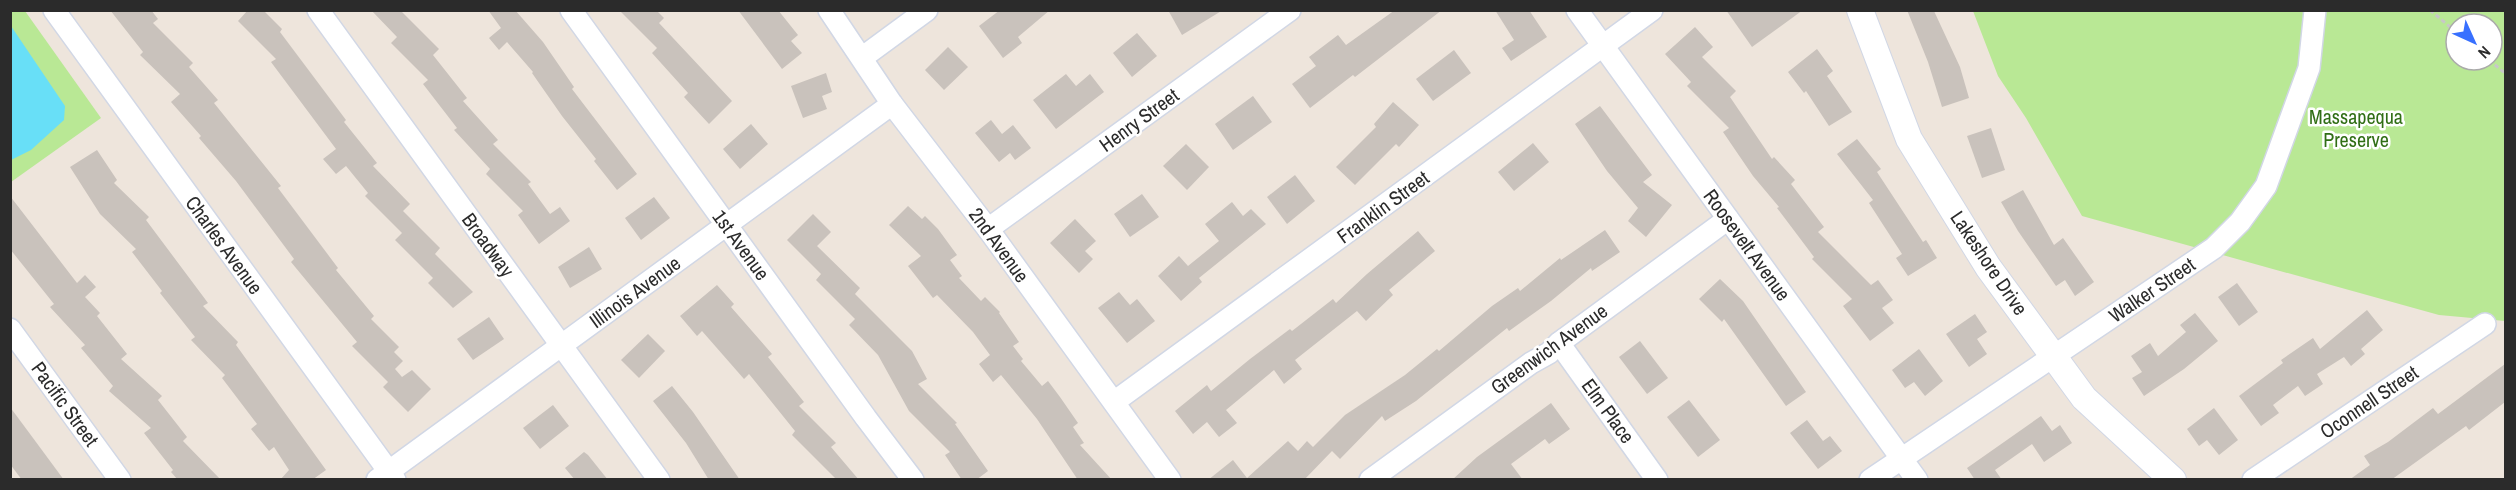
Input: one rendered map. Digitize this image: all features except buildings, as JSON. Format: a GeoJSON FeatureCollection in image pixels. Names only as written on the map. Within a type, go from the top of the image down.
{"type":"FeatureCollection","features":[{"type":"Feature","properties":{"kind":"street","name":"Charles Avenue"},"geometry":{"type":"LineString","coordinates":[[54,10],[387,477]]}},
{"type":"Feature","properties":{"kind":"street","name":"Broadway"},"geometry":{"type":"LineString","coordinates":[[318,10],[658,480]]}},
{"type":"Feature","properties":{"kind":"street","name":"1st Avenue"},"geometry":{"type":"LineString","coordinates":[[571,10],[913,480]]}},
{"type":"Feature","properties":{"kind":"street","name":"2nd Avenue"},"geometry":{"type":"LineString","coordinates":[[829,10],[863,57],[892,104],[988,230],[1170,480]]}},
{"type":"Feature","properties":{"kind":"street"},"geometry":{"type":"LineString","coordinates":[[863,57],[927,10]]}},
{"type":"Feature","properties":{"kind":"street","name":"Henry Street"},"geometry":{"type":"LineString","coordinates":[[988,230],[1290,10]]}},
{"type":"Feature","properties":{"kind":"street","name":"Roosevelt Avenue"},"geometry":{"type":"LineString","coordinates":[[1577,10],[1917,480]]}},
{"type":"Feature","properties":{"kind":"street","name":"Franklin Street"},"geometry":{"type":"LineString","coordinates":[[1114,402],[1652,10]]}},
{"type":"Feature","properties":{"kind":"street","name":"Lakeshore Drive"},"geometry":{"type":"LineString","coordinates":[[1860,10],[1909,139],[1988,267],[2084,398],[2173,480]]}},
{"type":"Feature","properties":{"kind":"street","name":"Walker Street"},"geometry":{"type":"LineString","coordinates":[[1870,480],[2214,248],[2240,222],[2266,186],[2309,68],[2315,10]]}},
{"type":"Feature","properties":{"kind":"street","name":"Illinois Avenue"},"geometry":{"type":"LineString","coordinates":[[387,477],[561,345],[892,104]]}},
{"type":"Feature","properties":{"kind":"street","name":"Greenwich Avenue"},"geometry":{"type":"LineString","coordinates":[[1383,476],[1531,363],[1549,353],[1558,343],[1728,219]]}},
{"type":"Feature","properties":{"kind":"street","name":"Oconnell Street"},"geometry":{"type":"LineString","coordinates":[[2253,480],[2485,324]]}},
{"type":"Feature","properties":{"kind":"street","name":"Pacific Street"},"geometry":{"type":"LineString","coordinates":[[10,329],[120,480]]}},
{"type":"Feature","properties":{"kind":"street","name":"Elm Place"},"geometry":{"type":"LineString","coordinates":[[1558,343],[1657,480]]}},
{"type":"Feature","properties":{"kind":"path"},"geometry":{"type":"LineString","coordinates":[[2430,10],[2444,22]]}},
{"type":"Feature","properties":{"kind":"green space"},"geometry":{"type":"Polygon","coordinates":[[[11,11],[25,11],[101,118],[11,182],[11,11]]]}},
{"type":"Feature","properties":{"kind":"green space","name":"Massapequa Preserve"},"geometry":{"type":"Polygon","coordinates":[[[1973,11],[2505,11],[2505,321],[2439,315],[2082,216],[2026,118],[1998,76],[1973,11]]]}},
{"type":"Feature","properties":{"kind":"water"},"geometry":{"type":"Polygon","coordinates":[[[11,26],[65,106],[64,120],[31,150],[11,160],[11,26]]]}}]}
